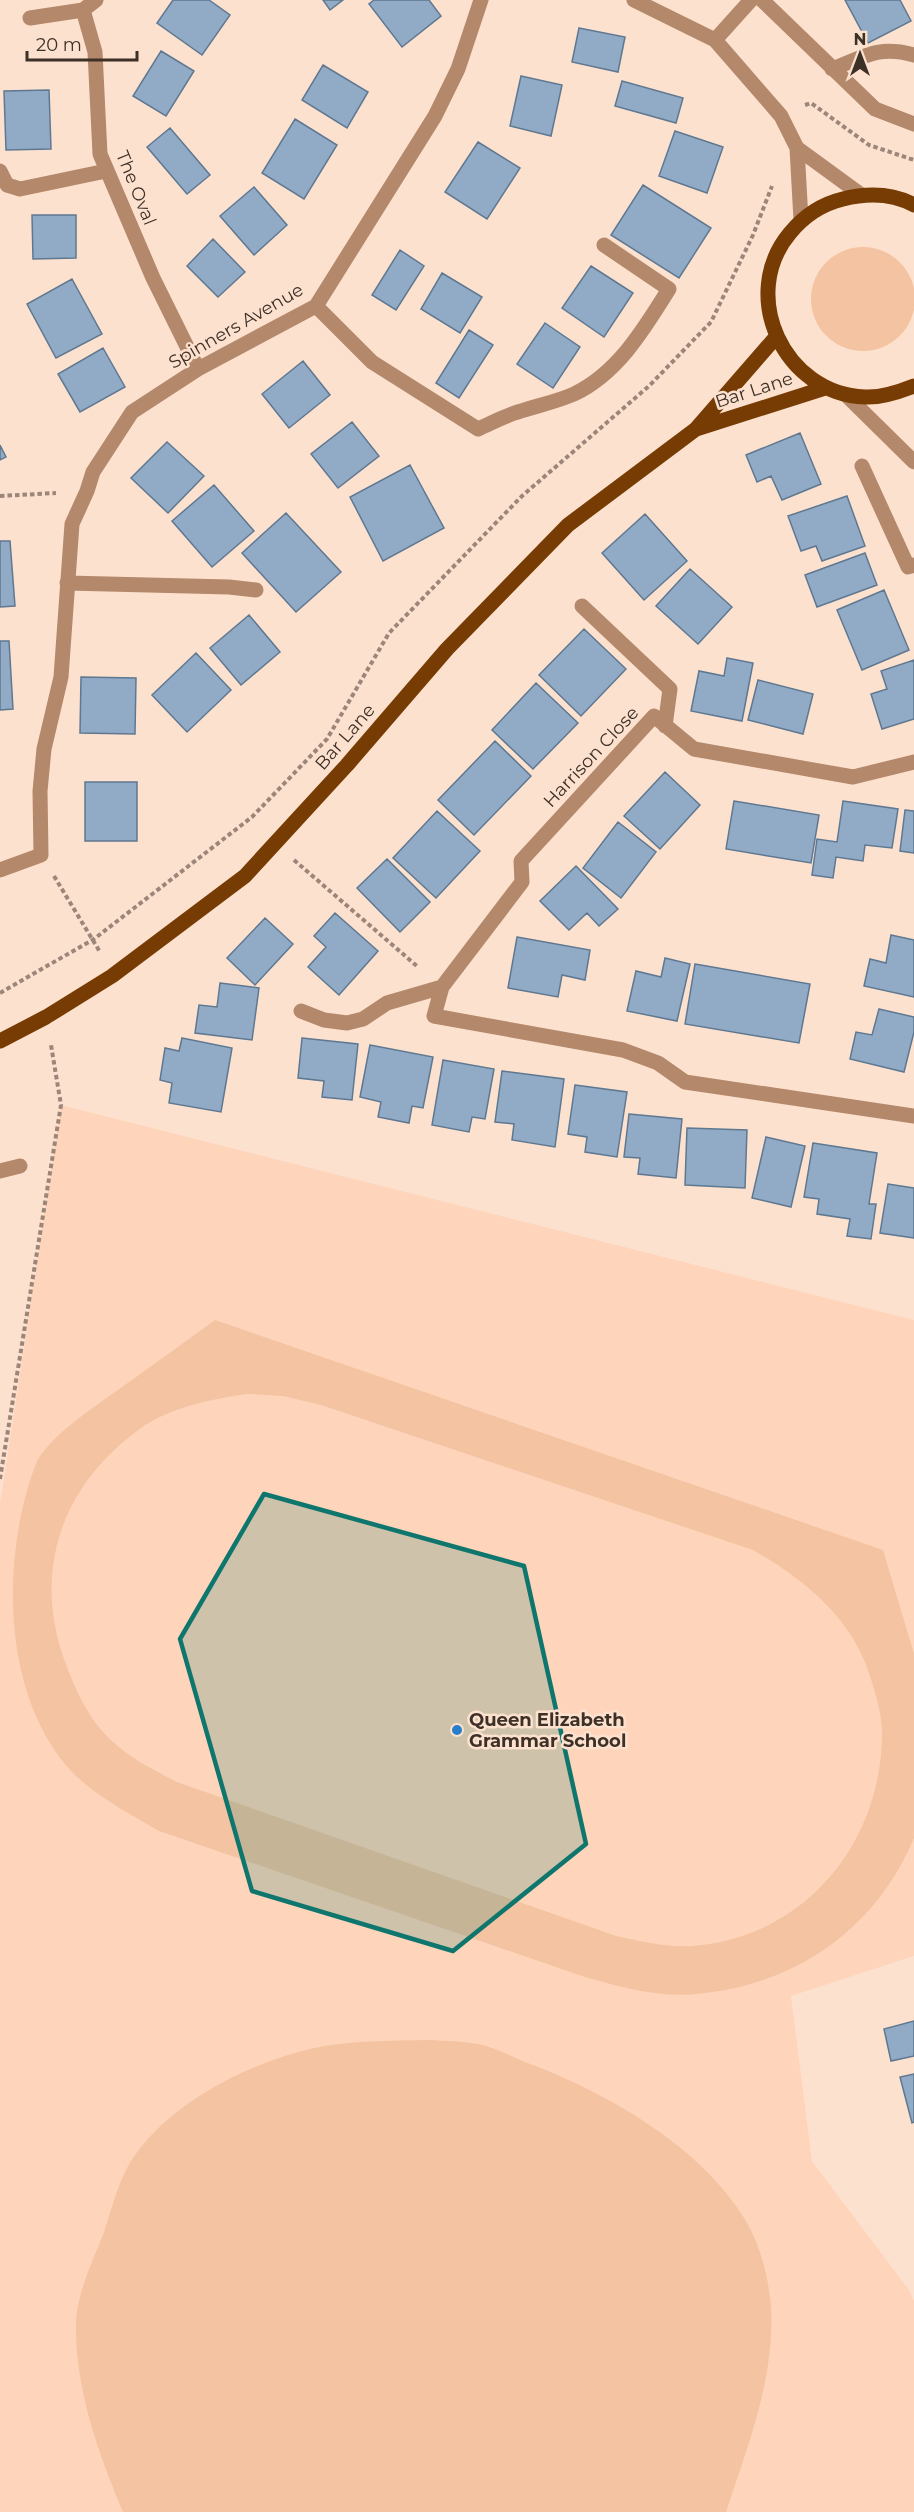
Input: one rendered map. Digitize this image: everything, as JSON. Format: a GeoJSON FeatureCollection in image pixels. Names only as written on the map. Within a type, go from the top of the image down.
{"type":"FeatureCollection","features":[{"type":"Feature","properties":{"kind":"main road"},"geometry":{"type":"LineString","coordinates":[[914,205],[885,195],[860,195],[828,202],[801,220],[781,244],[770,273],[767,306],[776,337],[785,354],[798,368],[825,388],[866,397],[895,394],[914,386]]}},
{"type":"Feature","properties":{"kind":"main road","name":"Bar Lane"},"geometry":{"type":"LineString","coordinates":[[0,1041],[46,1017],[112,976],[245,876],[347,765],[447,649],[568,525],[696,429],[776,337]]}},
{"type":"Feature","properties":{"kind":"main road","name":"Bar Lane"},"geometry":{"type":"LineString","coordinates":[[696,429],[825,388]]}},
{"type":"Feature","properties":{"kind":"street"},"geometry":{"type":"LineString","coordinates":[[30,18],[83,10],[96,0]]}},
{"type":"Feature","properties":{"kind":"street","name":"Spinners Avenue"},"geometry":{"type":"LineString","coordinates":[[41,855],[40,791],[44,749],[61,677],[72,524],[93,472],[132,412],[198,369],[316,306],[435,116],[458,69],[482,0]]}},
{"type":"Feature","properties":{"kind":"street"},"geometry":{"type":"LineString","coordinates":[[634,0],[715,40],[781,116],[797,148],[801,220]]}},
{"type":"Feature","properties":{"kind":"street"},"geometry":{"type":"LineString","coordinates":[[715,40],[752,0]]}},
{"type":"Feature","properties":{"kind":"street"},"geometry":{"type":"LineString","coordinates":[[762,0],[875,110],[914,124]]}},
{"type":"Feature","properties":{"kind":"street","name":"The Oval"},"geometry":{"type":"LineString","coordinates":[[83,10],[95,52],[100,154],[105,171],[153,278],[198,369]]}},
{"type":"Feature","properties":{"kind":"street"},"geometry":{"type":"LineString","coordinates":[[832,69],[877,51],[894,51],[914,55]]}},
{"type":"Feature","properties":{"kind":"street"},"geometry":{"type":"LineString","coordinates":[[797,148],[860,195]]}},
{"type":"Feature","properties":{"kind":"street"},"geometry":{"type":"LineString","coordinates":[[0,171],[7,185],[20,189],[105,171]]}},
{"type":"Feature","properties":{"kind":"street"},"geometry":{"type":"LineString","coordinates":[[316,306],[372,362],[478,429],[519,411],[552,403],[577,392],[611,368],[638,339],[669,289],[603,246]]}},
{"type":"Feature","properties":{"kind":"street"},"geometry":{"type":"LineString","coordinates":[[845,394],[914,462]]}},
{"type":"Feature","properties":{"kind":"street"},"geometry":{"type":"LineString","coordinates":[[861,466],[908,567],[914,565]]}},
{"type":"Feature","properties":{"kind":"street"},"geometry":{"type":"LineString","coordinates":[[67,583],[229,587],[256,590]]}},
{"type":"Feature","properties":{"kind":"street"},"geometry":{"type":"LineString","coordinates":[[582,606],[670,689],[665,726]]}},
{"type":"Feature","properties":{"kind":"street","name":"Harrison Close"},"geometry":{"type":"LineString","coordinates":[[914,762],[853,777],[694,749],[654,716],[521,861],[522,882],[442,987],[434,1016],[623,1050],[658,1063],[685,1082],[914,1116]]}},
{"type":"Feature","properties":{"kind":"street"},"geometry":{"type":"LineString","coordinates":[[1,870],[41,855]]}},
{"type":"Feature","properties":{"kind":"street"},"geometry":{"type":"LineString","coordinates":[[301,1011],[324,1020],[347,1023],[363,1019],[387,1003],[442,987]]}},
{"type":"Feature","properties":{"kind":"street"},"geometry":{"type":"LineString","coordinates":[[0,1171],[20,1166]]}},
{"type":"Feature","properties":{"kind":"path"},"geometry":{"type":"LineString","coordinates":[[781,116],[811,103],[869,145],[914,160]]}},
{"type":"Feature","properties":{"kind":"path"},"geometry":{"type":"LineString","coordinates":[[0,993],[94,939],[252,817],[327,738],[389,633],[522,496],[649,386],[711,322],[753,235],[774,180]]}},
{"type":"Feature","properties":{"kind":"path"},"geometry":{"type":"LineString","coordinates":[[0,496],[87,491]]}},
{"type":"Feature","properties":{"kind":"path"},"geometry":{"type":"LineString","coordinates":[[275,844],[442,987]]}},
{"type":"Feature","properties":{"kind":"path"},"geometry":{"type":"LineString","coordinates":[[41,855],[94,939],[112,976]]}},
{"type":"Feature","properties":{"kind":"path"},"geometry":{"type":"LineString","coordinates":[[0,1479],[61,1105],[46,1017]]}},
{"type":"Feature","properties":{"kind":"highlighted area"},"geometry":{"type":"Polygon","coordinates":[[[264,1494],[524,1566],[586,1844],[453,1951],[252,1891],[180,1639],[264,1494]]]}},
{"type":"Feature","properties":{"kind":"shaded area"},"geometry":{"type":"Polygon","coordinates":[[[863,247],[883,251],[900,262],[911,279],[915,299],[911,319],[900,336],[883,347],[863,351],[843,347],[826,336],[815,319],[811,299],[815,279],[826,262],[843,251],[863,247]]]}},
{"type":"Feature","properties":{"kind":"shaded area","name":"Queen Elizabeth Grammar School"},"geometry":{"type":"Polygon","coordinates":[[[61,1105],[914,1320],[914,1956],[791,1996],[812,2161],[909,2290],[914,2301],[914,2512],[0,2512],[0,1504],[61,1105]]]}},
{"type":"Feature","properties":{"kind":"shaded area"},"geometry":{"type":"Polygon","coordinates":[[[215,1320],[883,1550],[914,1654],[914,1838],[898,1870],[878,1900],[855,1925],[828,1947],[799,1965],[767,1979],[697,1994],[654,1993],[585,1977],[159,1831],[116,1806],[76,1776],[51,1744],[33,1708],[21,1668],[14,1625],[13,1582],[17,1539],[25,1498],[37,1461],[62,1432],[215,1320]],[[248,1394],[221,1398],[192,1405],[152,1421],[114,1450],[92,1475],[74,1502],[61,1530],[54,1561],[52,1592],[55,1625],[64,1659],[78,1692],[89,1713],[112,1741],[135,1759],[177,1782],[616,1936],[644,1942],[692,1946],[732,1939],[769,1925],[801,1904],[829,1878],[851,1848],[868,1813],[878,1775],[882,1727],[876,1697],[864,1660],[844,1625],[818,1596],[786,1571],[753,1550],[321,1405],[283,1396],[248,1394]]]}},
{"type":"Feature","properties":{"kind":"shaded area"},"geometry":{"type":"Polygon","coordinates":[[[428,2040],[466,2042],[489,2047],[551,2072],[615,2104],[676,2144],[703,2168],[726,2193],[746,2221],[756,2241],[766,2275],[771,2308],[771,2334],[769,2360],[758,2412],[726,2512],[123,2512],[97,2443],[84,2396],[79,2372],[76,2323],[82,2288],[127,2168],[160,2126],[182,2108],[232,2077],[259,2065],[324,2046],[428,2040]]]}},
{"type":"Feature","properties":{"kind":"building"},"geometry":{"type":"Polygon","coordinates":[[[173,0],[209,0],[230,15],[202,55],[157,23],[173,0]]]}},
{"type":"Feature","properties":{"kind":"building"},"geometry":{"type":"Polygon","coordinates":[[[323,0],[343,0],[330,10],[323,0]]]}},
{"type":"Feature","properties":{"kind":"building"},"geometry":{"type":"Polygon","coordinates":[[[374,0],[429,0],[441,16],[402,47],[369,4],[374,0]]]}},
{"type":"Feature","properties":{"kind":"building"},"geometry":{"type":"Polygon","coordinates":[[[845,0],[900,0],[911,21],[868,43],[845,0]]]}},
{"type":"Feature","properties":{"kind":"building"},"geometry":{"type":"Polygon","coordinates":[[[579,28],[625,37],[618,72],[572,62],[579,28]]]}},
{"type":"Feature","properties":{"kind":"building"},"geometry":{"type":"Polygon","coordinates":[[[161,51],[194,71],[166,116],[133,96],[161,51]]]}},
{"type":"Feature","properties":{"kind":"building"},"geometry":{"type":"Polygon","coordinates":[[[323,65],[368,92],[347,128],[302,100],[323,65]]]}},
{"type":"Feature","properties":{"kind":"building"},"geometry":{"type":"Polygon","coordinates":[[[521,76],[562,85],[551,136],[510,126],[521,76]]]}},
{"type":"Feature","properties":{"kind":"building"},"geometry":{"type":"Polygon","coordinates":[[[622,81],[683,98],[676,123],[615,106],[622,81]]]}},
{"type":"Feature","properties":{"kind":"building"},"geometry":{"type":"Polygon","coordinates":[[[49,90],[51,149],[6,150],[4,91],[49,90]]]}},
{"type":"Feature","properties":{"kind":"building"},"geometry":{"type":"Polygon","coordinates":[[[295,119],[337,145],[304,199],[262,173],[295,119]]]}},
{"type":"Feature","properties":{"kind":"building"},"geometry":{"type":"Polygon","coordinates":[[[170,128],[210,175],[187,194],[147,147],[170,128]]]}},
{"type":"Feature","properties":{"kind":"building"},"geometry":{"type":"Polygon","coordinates":[[[675,131],[723,147],[707,193],[659,176],[675,131]]]}},
{"type":"Feature","properties":{"kind":"building"},"geometry":{"type":"Polygon","coordinates":[[[478,142],[520,168],[487,219],[445,192],[478,142]]]}},
{"type":"Feature","properties":{"kind":"building"},"geometry":{"type":"Polygon","coordinates":[[[643,185],[711,228],[679,278],[611,235],[643,185]]]}},
{"type":"Feature","properties":{"kind":"building"},"geometry":{"type":"Polygon","coordinates":[[[254,187],[287,225],[254,255],[220,216],[254,187]]]}},
{"type":"Feature","properties":{"kind":"building"},"geometry":{"type":"Polygon","coordinates":[[[32,215],[76,215],[76,258],[33,259],[32,215]]]}},
{"type":"Feature","properties":{"kind":"building"},"geometry":{"type":"Polygon","coordinates":[[[213,239],[245,272],[218,297],[187,266],[213,239]]]}},
{"type":"Feature","properties":{"kind":"building"},"geometry":{"type":"Polygon","coordinates":[[[400,250],[424,266],[396,310],[372,295],[400,250]]]}},
{"type":"Feature","properties":{"kind":"building"},"geometry":{"type":"Polygon","coordinates":[[[591,266],[633,293],[604,337],[562,308],[591,266]]]}},
{"type":"Feature","properties":{"kind":"building"},"geometry":{"type":"Polygon","coordinates":[[[442,273],[482,297],[460,333],[421,309],[442,273]]]}},
{"type":"Feature","properties":{"kind":"building"},"geometry":{"type":"Polygon","coordinates":[[[72,279],[102,334],[56,358],[27,304],[72,279]]]}},
{"type":"Feature","properties":{"kind":"building"},"geometry":{"type":"Polygon","coordinates":[[[545,323],[580,347],[553,388],[517,364],[545,323]]]}},
{"type":"Feature","properties":{"kind":"building"},"geometry":{"type":"Polygon","coordinates":[[[469,330],[493,345],[459,398],[436,383],[469,330]]]}},
{"type":"Feature","properties":{"kind":"building"},"geometry":{"type":"Polygon","coordinates":[[[103,348],[125,387],[80,412],[58,374],[103,348]]]}},
{"type":"Feature","properties":{"kind":"building"},"geometry":{"type":"Polygon","coordinates":[[[303,361],[330,395],[289,428],[262,394],[303,361]]]}},
{"type":"Feature","properties":{"kind":"building"},"geometry":{"type":"Polygon","coordinates":[[[352,422],[379,456],[338,488],[311,454],[352,422]]]}},
{"type":"Feature","properties":{"kind":"building"},"geometry":{"type":"Polygon","coordinates":[[[800,433],[821,484],[782,500],[771,476],[757,482],[746,455],[800,433]]]}},
{"type":"Feature","properties":{"kind":"building"},"geometry":{"type":"Polygon","coordinates":[[[167,442],[204,476],[168,513],[131,478],[167,442]]]}},
{"type":"Feature","properties":{"kind":"building"},"geometry":{"type":"Polygon","coordinates":[[[0,445],[6,457],[0,460],[0,445]]]}},
{"type":"Feature","properties":{"kind":"building"},"geometry":{"type":"Polygon","coordinates":[[[410,465],[444,528],[383,561],[350,497],[410,465]]]}},
{"type":"Feature","properties":{"kind":"building"},"geometry":{"type":"Polygon","coordinates":[[[214,485],[254,531],[212,567],[172,521],[214,485]]]}},
{"type":"Feature","properties":{"kind":"building"},"geometry":{"type":"Polygon","coordinates":[[[847,496],[865,546],[822,561],[816,546],[801,551],[788,516],[847,496]]]}},
{"type":"Feature","properties":{"kind":"building"},"geometry":{"type":"Polygon","coordinates":[[[286,513],[341,572],[296,612],[242,553],[286,513]]]}},
{"type":"Feature","properties":{"kind":"building"},"geometry":{"type":"Polygon","coordinates":[[[645,514],[687,561],[644,600],[602,553],[645,514]]]}},
{"type":"Feature","properties":{"kind":"building"},"geometry":{"type":"Polygon","coordinates":[[[0,541],[10,541],[15,606],[0,607],[0,541]]]}},
{"type":"Feature","properties":{"kind":"building"},"geometry":{"type":"Polygon","coordinates":[[[865,553],[877,585],[817,607],[805,575],[865,553]]]}},
{"type":"Feature","properties":{"kind":"building"},"geometry":{"type":"Polygon","coordinates":[[[690,569],[732,607],[698,644],[656,606],[690,569]]]}},
{"type":"Feature","properties":{"kind":"building"},"geometry":{"type":"Polygon","coordinates":[[[884,590],[909,650],[862,670],[837,610],[884,590]]]}},
{"type":"Feature","properties":{"kind":"building"},"geometry":{"type":"Polygon","coordinates":[[[249,615],[280,652],[241,685],[210,648],[249,615]]]}},
{"type":"Feature","properties":{"kind":"building"},"geometry":{"type":"Polygon","coordinates":[[[584,629],[626,669],[581,716],[539,675],[584,629]]]}},
{"type":"Feature","properties":{"kind":"building"},"geometry":{"type":"Polygon","coordinates":[[[0,641],[9,641],[13,709],[0,710],[0,641]]]}},
{"type":"Feature","properties":{"kind":"building"},"geometry":{"type":"Polygon","coordinates":[[[196,653],[231,690],[187,732],[152,695],[196,653]]]}},
{"type":"Feature","properties":{"kind":"building"},"geometry":{"type":"Polygon","coordinates":[[[727,658],[753,663],[742,721],[691,711],[699,671],[724,676],[727,658]]]}},
{"type":"Feature","properties":{"kind":"building"},"geometry":{"type":"Polygon","coordinates":[[[914,660],[914,719],[882,729],[871,694],[887,689],[881,671],[914,660]]]}},
{"type":"Feature","properties":{"kind":"building"},"geometry":{"type":"Polygon","coordinates":[[[81,677],[136,678],[135,734],[80,733],[81,677]]]}},
{"type":"Feature","properties":{"kind":"building"},"geometry":{"type":"Polygon","coordinates":[[[758,680],[813,694],[803,734],[748,720],[758,680]]]}},
{"type":"Feature","properties":{"kind":"building"},"geometry":{"type":"Polygon","coordinates":[[[536,683],[578,723],[533,769],[492,730],[536,683]]]}},
{"type":"Feature","properties":{"kind":"building"},"geometry":{"type":"Polygon","coordinates":[[[495,741],[531,776],[474,835],[438,800],[495,741]]]}},
{"type":"Feature","properties":{"kind":"building"},"geometry":{"type":"Polygon","coordinates":[[[665,772],[700,805],[660,849],[624,816],[665,772]]]}},
{"type":"Feature","properties":{"kind":"building"},"geometry":{"type":"Polygon","coordinates":[[[85,782],[137,782],[137,841],[85,841],[85,782]]]}},
{"type":"Feature","properties":{"kind":"building"},"geometry":{"type":"Polygon","coordinates":[[[734,801],[819,815],[811,863],[726,849],[734,801]]]}},
{"type":"Feature","properties":{"kind":"building"},"geometry":{"type":"Polygon","coordinates":[[[843,801],[898,809],[892,848],[865,845],[863,861],[836,857],[833,878],[812,875],[817,839],[837,842],[843,801]]]}},
{"type":"Feature","properties":{"kind":"building"},"geometry":{"type":"Polygon","coordinates":[[[905,810],[914,811],[914,853],[900,851],[905,810]]]}},
{"type":"Feature","properties":{"kind":"building"},"geometry":{"type":"Polygon","coordinates":[[[437,811],[480,851],[436,898],[393,858],[437,811]]]}},
{"type":"Feature","properties":{"kind":"building"},"geometry":{"type":"Polygon","coordinates":[[[618,822],[656,852],[621,898],[583,868],[618,822]]]}},
{"type":"Feature","properties":{"kind":"building"},"geometry":{"type":"Polygon","coordinates":[[[387,859],[430,902],[400,932],[357,888],[387,859]]]}},
{"type":"Feature","properties":{"kind":"building"},"geometry":{"type":"Polygon","coordinates":[[[576,866],[618,909],[599,926],[587,913],[569,930],[540,901],[576,866]]]}},
{"type":"Feature","properties":{"kind":"building"},"geometry":{"type":"Polygon","coordinates":[[[335,913],[378,951],[339,995],[308,967],[326,947],[314,936],[335,913]]]}},
{"type":"Feature","properties":{"kind":"building"},"geometry":{"type":"Polygon","coordinates":[[[265,918],[293,944],[255,985],[227,958],[265,918]]]}},
{"type":"Feature","properties":{"kind":"building"},"geometry":{"type":"Polygon","coordinates":[[[891,935],[914,940],[914,997],[864,986],[870,959],[886,963],[891,935]]]}},
{"type":"Feature","properties":{"kind":"building"},"geometry":{"type":"Polygon","coordinates":[[[517,937],[590,950],[585,980],[562,975],[558,997],[508,988],[517,937]]]}},
{"type":"Feature","properties":{"kind":"building"},"geometry":{"type":"Polygon","coordinates":[[[665,958],[690,964],[677,1021],[627,1011],[636,971],[661,977],[665,958]]]}},
{"type":"Feature","properties":{"kind":"building"},"geometry":{"type":"Polygon","coordinates":[[[695,964],[810,984],[799,1043],[685,1024],[695,964]]]}},
{"type":"Feature","properties":{"kind":"building"},"geometry":{"type":"Polygon","coordinates":[[[220,983],[259,988],[252,1040],[195,1033],[199,1005],[217,1007],[220,983]]]}},
{"type":"Feature","properties":{"kind":"building"},"geometry":{"type":"Polygon","coordinates":[[[879,1009],[914,1017],[914,1032],[904,1072],[850,1059],[856,1032],[872,1035],[879,1009]]]}},
{"type":"Feature","properties":{"kind":"building"},"geometry":{"type":"Polygon","coordinates":[[[182,1038],[232,1048],[221,1112],[169,1103],[172,1083],[160,1080],[165,1048],[179,1051],[182,1038]]]}},
{"type":"Feature","properties":{"kind":"building"},"geometry":{"type":"Polygon","coordinates":[[[302,1038],[358,1044],[352,1100],[322,1097],[324,1081],[298,1078],[302,1038]]]}},
{"type":"Feature","properties":{"kind":"building"},"geometry":{"type":"Polygon","coordinates":[[[370,1045],[433,1057],[423,1108],[412,1106],[409,1123],[378,1117],[381,1102],[360,1097],[370,1045]]]}},
{"type":"Feature","properties":{"kind":"building"},"geometry":{"type":"Polygon","coordinates":[[[443,1060],[494,1069],[485,1119],[472,1117],[469,1132],[432,1125],[443,1060]]]}},
{"type":"Feature","properties":{"kind":"building"},"geometry":{"type":"Polygon","coordinates":[[[502,1071],[564,1079],[555,1147],[512,1140],[514,1124],[495,1122],[502,1071]]]}},
{"type":"Feature","properties":{"kind":"building"},"geometry":{"type":"Polygon","coordinates":[[[575,1085],[627,1092],[617,1157],[585,1152],[587,1137],[568,1134],[575,1085]]]}},
{"type":"Feature","properties":{"kind":"building"},"geometry":{"type":"Polygon","coordinates":[[[629,1114],[682,1119],[676,1178],[638,1174],[640,1158],[624,1157],[629,1114]]]}},
{"type":"Feature","properties":{"kind":"building"},"geometry":{"type":"Polygon","coordinates":[[[687,1128],[747,1130],[745,1188],[685,1185],[687,1128]]]}},
{"type":"Feature","properties":{"kind":"building"},"geometry":{"type":"Polygon","coordinates":[[[766,1137],[805,1146],[791,1207],[752,1198],[766,1137]]]}},
{"type":"Feature","properties":{"kind":"building"},"geometry":{"type":"Polygon","coordinates":[[[813,1143],[877,1153],[869,1204],[876,1204],[871,1239],[847,1236],[850,1219],[817,1214],[819,1199],[804,1197],[813,1143]]]}},
{"type":"Feature","properties":{"kind":"building"},"geometry":{"type":"Polygon","coordinates":[[[888,1184],[914,1188],[914,1238],[880,1233],[888,1184]]]}},
{"type":"Feature","properties":{"kind":"building"},"geometry":{"type":"Polygon","coordinates":[[[914,2021],[914,2056],[891,2061],[884,2029],[914,2021]]]}},
{"type":"Feature","properties":{"kind":"building"},"geometry":{"type":"Polygon","coordinates":[[[914,2074],[914,2122],[912,2123],[900,2077],[914,2074]]]}},
{"type":"Feature","properties":{"kind":"place","name":"Queen Elizabeth Grammar School"},"geometry":{"type":"Point","coordinates":[457,1730]}}]}
